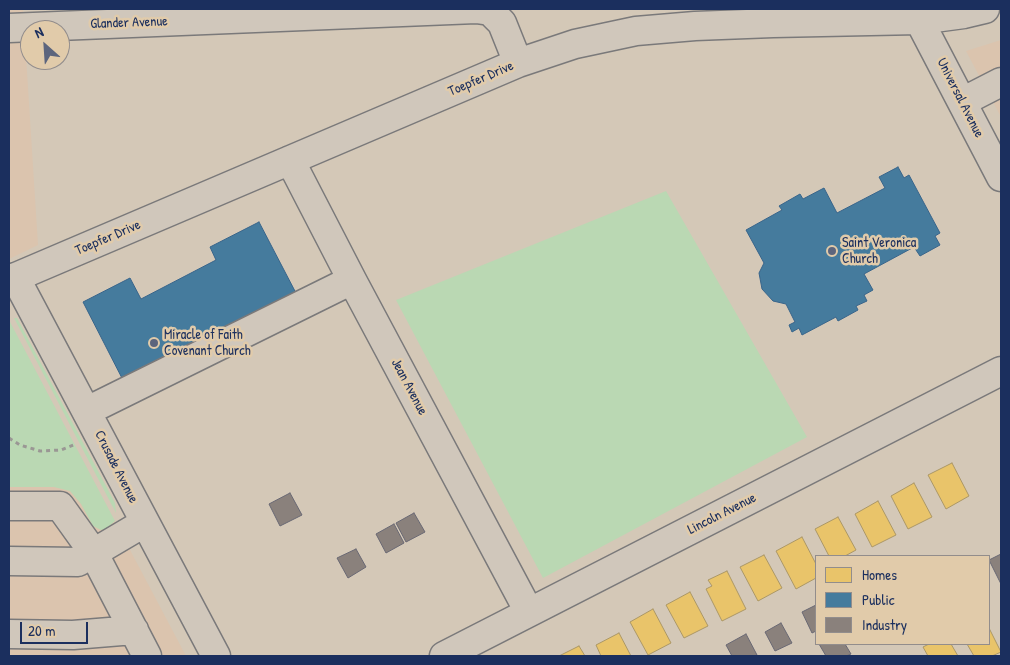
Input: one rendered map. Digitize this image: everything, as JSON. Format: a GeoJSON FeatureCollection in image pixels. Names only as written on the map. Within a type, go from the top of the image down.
{"type":"FeatureCollection","features":[{"type":"Feature","properties":{"kind":"street","name":"Glander Avenue"},"geometry":{"type":"LineString","coordinates":[[9,28],[476,9],[490,11],[502,23],[518,63]]}},
{"type":"Feature","properties":{"kind":"street","name":"Toepfer Drive"},"geometry":{"type":"LineString","coordinates":[[12,279],[518,63],[575,44],[636,31],[764,23],[920,20],[964,14],[984,9]]}},
{"type":"Feature","properties":{"kind":"street","name":"Universal Avenue"},"geometry":{"type":"LineString","coordinates":[[920,20],[1001,177]]}},
{"type":"Feature","properties":{"kind":"street"},"geometry":{"type":"LineString","coordinates":[[962,102],[1001,82]]}},
{"type":"Feature","properties":{"kind":"street","name":"Jean Avenue"},"geometry":{"type":"LineString","coordinates":[[290,160],[529,612]]}},
{"type":"Feature","properties":{"kind":"street","name":"Crusade Avenue"},"geometry":{"type":"LineString","coordinates":[[12,279],[87,411],[144,523],[216,656]]}},
{"type":"Feature","properties":{"kind":"street"},"geometry":{"type":"LineString","coordinates":[[87,411],[352,280]]}},
{"type":"Feature","properties":{"kind":"street","name":"Lincoln Avenue"},"geometry":{"type":"LineString","coordinates":[[444,656],[1001,371]]}},
{"type":"Feature","properties":{"kind":"street"},"geometry":{"type":"LineString","coordinates":[[9,506],[60,506],[93,552],[147,656]]}},
{"type":"Feature","properties":{"kind":"street"},"geometry":{"type":"LineString","coordinates":[[9,561],[78,562],[144,523]]}},
{"type":"Feature","properties":{"kind":"street"},"geometry":{"type":"LineString","coordinates":[[9,634],[73,635],[134,630]]}},
{"type":"Feature","properties":{"kind":"path"},"geometry":{"type":"LineString","coordinates":[[9,438],[20,445],[40,451],[61,450],[77,444]]}},
{"type":"Feature","properties":{"kind":"shaded area"},"geometry":{"type":"Polygon","coordinates":[[[9,9],[23,9],[24,20],[20,20],[20,70],[27,70],[38,245],[9,259],[9,9]]]}},
{"type":"Feature","properties":{"kind":"shaded area"},"geometry":{"type":"Polygon","coordinates":[[[1001,40],[1001,117],[966,51],[1001,40]]]}},
{"type":"Feature","properties":{"kind":"shaded area"},"geometry":{"type":"Polygon","coordinates":[[[9,478],[92,478],[186,656],[9,656],[9,478]]]}},
{"type":"Feature","properties":{"kind":"green space"},"geometry":{"type":"Polygon","coordinates":[[[666,191],[807,437],[543,578],[396,300],[666,191]]]}},
{"type":"Feature","properties":{"kind":"green space"},"geometry":{"type":"Polygon","coordinates":[[[14,318],[17,318],[115,503],[116,513],[14,318]]]}},
{"type":"Feature","properties":{"kind":"green space"},"geometry":{"type":"Polygon","coordinates":[[[9,320],[115,521],[106,529],[101,530],[93,526],[81,504],[70,491],[54,487],[9,487],[9,320]]]}},
{"type":"Feature","properties":{"kind":"building: Homes"},"geometry":{"type":"Polygon","coordinates":[[[952,463],[969,496],[946,509],[928,475],[952,463]]]}},
{"type":"Feature","properties":{"kind":"building: Homes"},"geometry":{"type":"Polygon","coordinates":[[[914,483],[932,517],[908,529],[891,496],[914,483]]]}},
{"type":"Feature","properties":{"kind":"building: Homes"},"geometry":{"type":"Polygon","coordinates":[[[878,501],[896,535],[872,547],[855,514],[878,501]]]}},
{"type":"Feature","properties":{"kind":"building: Homes"},"geometry":{"type":"Polygon","coordinates":[[[838,517],[856,550],[847,555],[828,555],[815,529],[838,517]]]}},
{"type":"Feature","properties":{"kind":"building: Homes"},"geometry":{"type":"Polygon","coordinates":[[[802,537],[815,562],[815,579],[796,589],[776,551],[802,537]]]}},
{"type":"Feature","properties":{"kind":"building: Homes"},"geometry":{"type":"Polygon","coordinates":[[[764,555],[782,588],[758,601],[740,567],[764,555]]]}},
{"type":"Feature","properties":{"kind":"building: Homes"},"geometry":{"type":"Polygon","coordinates":[[[727,571],[746,609],[722,621],[706,589],[712,586],[708,580],[727,571]]]}},
{"type":"Feature","properties":{"kind":"building: Homes"},"geometry":{"type":"Polygon","coordinates":[[[690,592],[708,626],[684,638],[666,605],[690,592]]]}},
{"type":"Feature","properties":{"kind":"building: Homes"},"geometry":{"type":"Polygon","coordinates":[[[653,609],[671,643],[648,655],[630,622],[653,609]]]}},
{"type":"Feature","properties":{"kind":"building: Homes"},"geometry":{"type":"Polygon","coordinates":[[[990,630],[1001,652],[992,656],[974,656],[968,645],[990,645],[990,630]]]}},
{"type":"Feature","properties":{"kind":"building: Homes"},"geometry":{"type":"Polygon","coordinates":[[[619,633],[631,656],[601,656],[596,645],[619,633]]]}},
{"type":"Feature","properties":{"kind":"building: Homes"},"geometry":{"type":"Polygon","coordinates":[[[927,645],[952,645],[958,656],[928,656],[923,647],[927,645]]]}},
{"type":"Feature","properties":{"kind":"building: Homes"},"geometry":{"type":"Polygon","coordinates":[[[579,646],[585,656],[559,656],[579,646]]]}},
{"type":"Feature","properties":{"kind":"building: Public","name":"Saint Veronica Church"},"geometry":{"type":"Polygon","coordinates":[[[898,167],[904,178],[909,175],[940,233],[935,236],[940,245],[920,256],[914,247],[864,274],[873,290],[864,295],[867,301],[856,306],[858,310],[838,321],[836,317],[802,335],[799,328],[792,332],[789,325],[795,322],[786,304],[773,301],[762,289],[759,273],[764,263],[746,230],[782,210],[779,206],[800,194],[803,199],[824,188],[837,213],[885,188],[879,177],[898,167]]]}},
{"type":"Feature","properties":{"kind":"building: Public","name":"Miracle of Faith Covenant Church"},"geometry":{"type":"Polygon","coordinates":[[[259,222],[297,295],[125,384],[83,302],[130,278],[141,299],[216,260],[210,247],[259,222]]]}},
{"type":"Feature","properties":{"kind":"building: Industry"},"geometry":{"type":"Polygon","coordinates":[[[290,493],[302,515],[280,526],[269,504],[290,493]]]}},
{"type":"Feature","properties":{"kind":"building: Industry"},"geometry":{"type":"Polygon","coordinates":[[[414,513],[425,532],[406,542],[396,523],[414,513]]]}},
{"type":"Feature","properties":{"kind":"building: Industry"},"geometry":{"type":"Polygon","coordinates":[[[394,524],[404,543],[386,553],[376,534],[394,524]]]}},
{"type":"Feature","properties":{"kind":"building: Industry"},"geometry":{"type":"Polygon","coordinates":[[[356,549],[366,567],[348,578],[337,558],[356,549]]]}},
{"type":"Feature","properties":{"kind":"building: Industry"},"geometry":{"type":"Polygon","coordinates":[[[1001,554],[1001,584],[990,562],[990,560],[1001,554]]]}},
{"type":"Feature","properties":{"kind":"building: Industry"},"geometry":{"type":"Polygon","coordinates":[[[815,606],[815,632],[812,633],[802,612],[815,606]]]}},
{"type":"Feature","properties":{"kind":"building: Industry"},"geometry":{"type":"Polygon","coordinates":[[[781,623],[792,643],[775,651],[765,632],[781,623]]]}},
{"type":"Feature","properties":{"kind":"building: Industry"},"geometry":{"type":"Polygon","coordinates":[[[746,634],[757,655],[732,656],[726,645],[746,634]]]}},
{"type":"Feature","properties":{"kind":"building: Industry"},"geometry":{"type":"Polygon","coordinates":[[[820,645],[846,645],[851,654],[846,656],[826,656],[820,645]]]}},
{"type":"Feature","properties":{"kind":"place","name":"Saint Veronica Church"},"geometry":{"type":"Point","coordinates":[832,251]}},
{"type":"Feature","properties":{"kind":"place","name":"Miracle of Faith Covenant Church"},"geometry":{"type":"Point","coordinates":[154,343]}}]}
